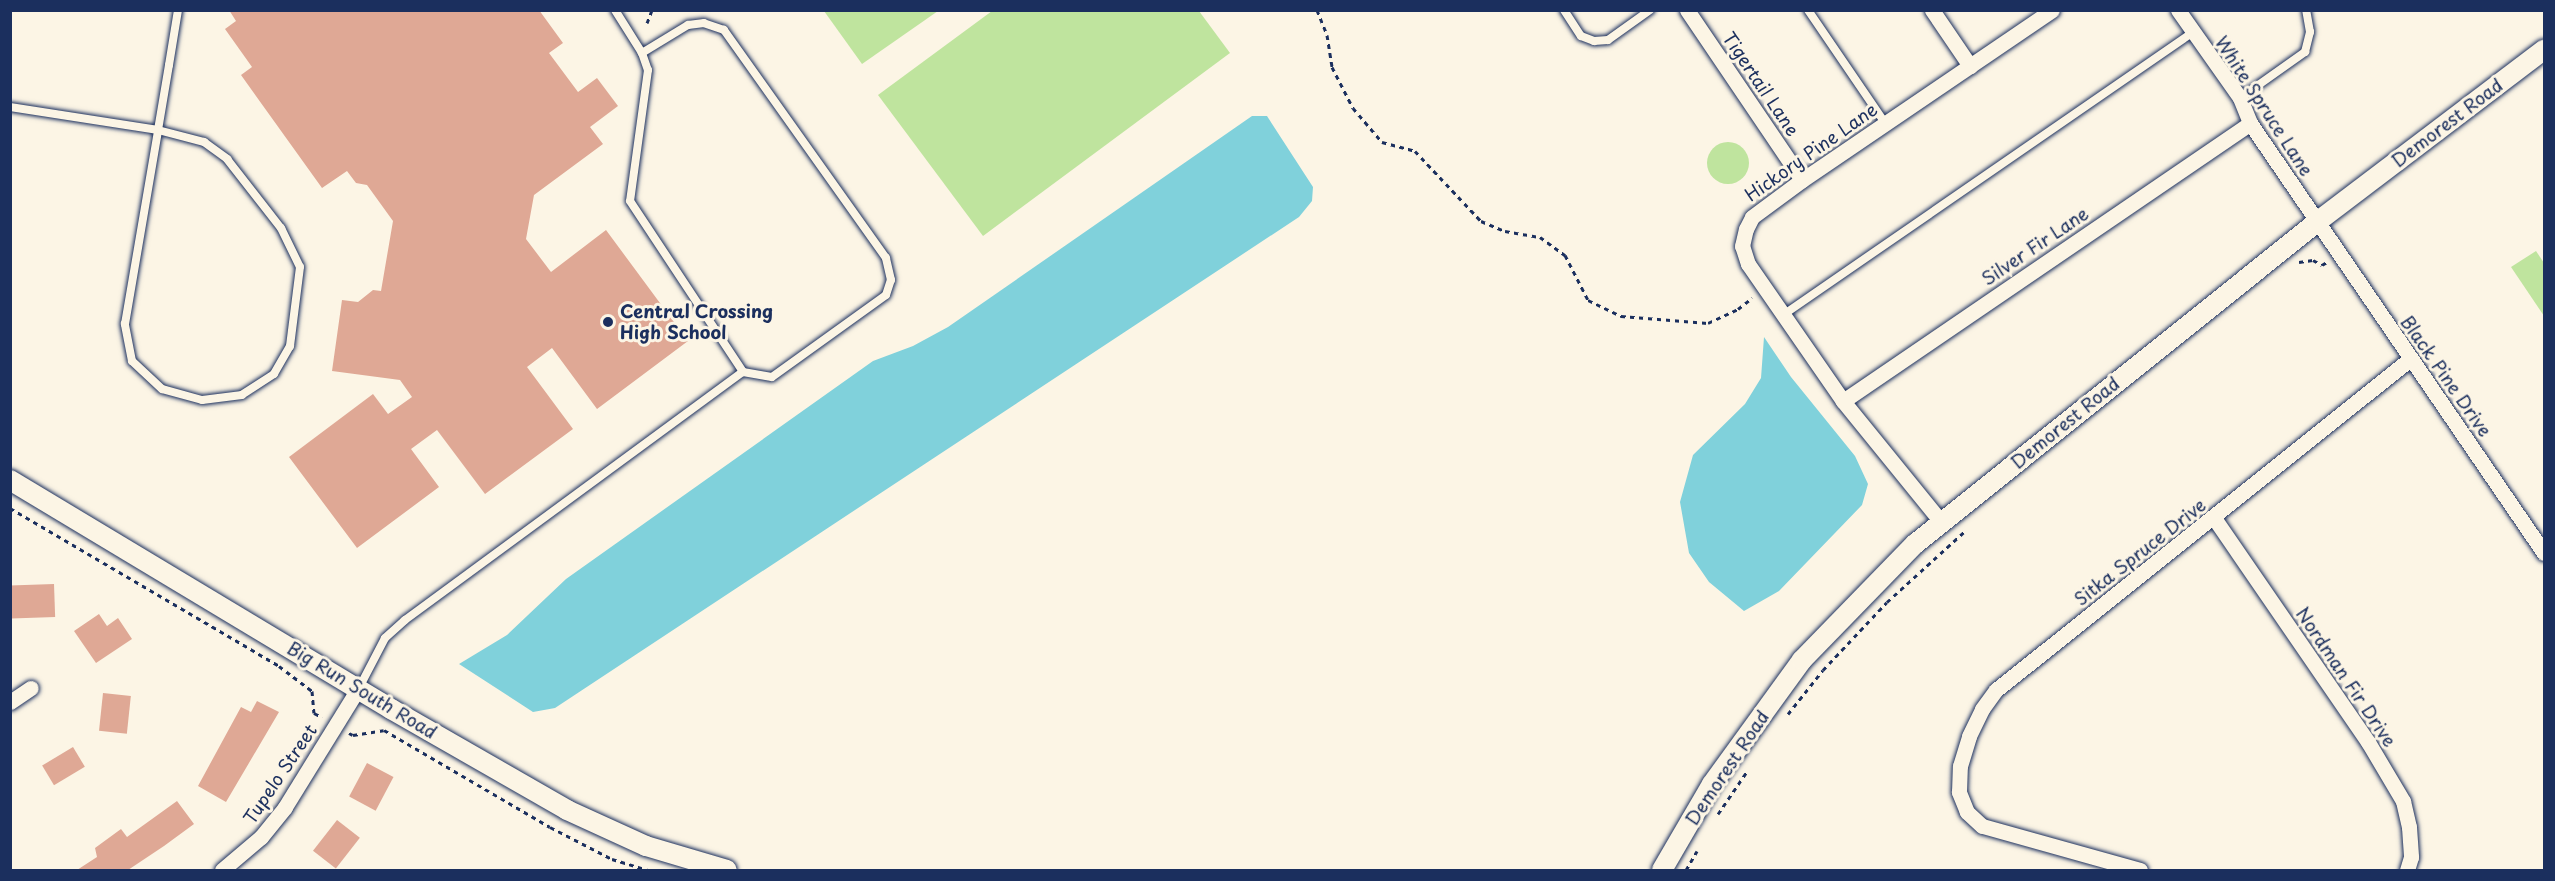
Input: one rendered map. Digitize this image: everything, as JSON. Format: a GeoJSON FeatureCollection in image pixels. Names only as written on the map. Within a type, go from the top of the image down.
{"type":"FeatureCollection","features":[{"type":"Feature","properties":{"kind":"street","name":"Tigertail Lane"},"geometry":{"type":"LineString","coordinates":[[1687,10],[1802,180]]}},
{"type":"Feature","properties":{"kind":"street"},"geometry":{"type":"LineString","coordinates":[[1932,10],[1970,66]]}},
{"type":"Feature","properties":{"kind":"street","name":"Hickory Pine Lane"},"geometry":{"type":"LineString","coordinates":[[1942,523],[1843,401],[1748,264],[1743,246],[1746,229],[1752,217],[1802,180],[2052,10]]}},
{"type":"Feature","properties":{"kind":"street","name":"White Spruce Lane"},"geometry":{"type":"LineString","coordinates":[[2178,10],[2240,98],[2250,123],[2317,222]]}},
{"type":"Feature","properties":{"kind":"street","name":"Demorest Road"},"geometry":{"type":"LineString","coordinates":[[1662,870],[1712,784],[1802,660],[1915,544],[2317,222],[2544,51]]}},
{"type":"Feature","properties":{"kind":"street","name":"Silver Fir Lane"},"geometry":{"type":"LineString","coordinates":[[1843,401],[2250,123]]}},
{"type":"Feature","properties":{"kind":"street","name":"Black Pine Drive"},"geometry":{"type":"LineString","coordinates":[[2317,222],[2544,553]]}},
{"type":"Feature","properties":{"kind":"street","name":"Sitka Spruce Drive"},"geometry":{"type":"LineString","coordinates":[[2140,870],[1983,826],[1967,812],[1959,792],[1960,766],[1969,736],[1982,709],[1996,690],[2410,359]]}},
{"type":"Feature","properties":{"kind":"street","name":"Big Run South Road"},"geometry":{"type":"LineString","coordinates":[[10,480],[358,689],[606,829],[657,850],[727,870]]}},
{"type":"Feature","properties":{"kind":"street","name":"Nordman Fir Drive"},"geometry":{"type":"LineString","coordinates":[[2214,518],[2368,742],[2403,801],[2409,826],[2411,857],[2407,870]]}},
{"type":"Feature","properties":{"kind":"street"},"geometry":{"type":"LineString","coordinates":[[10,702],[31,688]]}},
{"type":"Feature","properties":{"kind":"street","name":"Tupelo Street"},"geometry":{"type":"LineString","coordinates":[[222,870],[261,837],[285,807],[358,689]]}},
{"type":"Feature","properties":{"kind":"lane"},"geometry":{"type":"LineString","coordinates":[[10,107],[158,130],[204,142],[226,159],[281,228],[300,267],[290,346],[274,374],[242,395],[202,400],[162,389],[132,361],[125,324],[158,130],[178,10]]}},
{"type":"Feature","properties":{"kind":"lane"},"geometry":{"type":"LineString","coordinates":[[615,10],[642,53],[648,70],[630,201],[743,372]]}},
{"type":"Feature","properties":{"kind":"lane"},"geometry":{"type":"LineString","coordinates":[[1564,10],[1581,36],[1594,42],[1608,40],[1650,10]]}},
{"type":"Feature","properties":{"kind":"lane"},"geometry":{"type":"LineString","coordinates":[[1808,10],[1885,123]]}},
{"type":"Feature","properties":{"kind":"lane"},"geometry":{"type":"LineString","coordinates":[[2240,98],[2304,52],[2310,32],[2306,10]]}},
{"type":"Feature","properties":{"kind":"lane"},"geometry":{"type":"LineString","coordinates":[[358,689],[385,638],[405,620],[743,372],[772,377],[886,295],[891,280],[886,258],[724,30],[704,23],[688,26],[642,53]]}},
{"type":"Feature","properties":{"kind":"lane"},"geometry":{"type":"LineString","coordinates":[[1783,315],[2193,32]]}},
{"type":"Feature","properties":{"kind":"path"},"geometry":{"type":"LineString","coordinates":[[647,23],[652,10]]}},
{"type":"Feature","properties":{"kind":"path"},"geometry":{"type":"LineString","coordinates":[[1317,10],[1327,35],[1332,67],[1353,108],[1382,142],[1415,152],[1481,220],[1505,231],[1540,237],[1565,255],[1588,300],[1621,316],[1708,323],[1738,309],[1765,288]]}},
{"type":"Feature","properties":{"kind":"path"},"geometry":{"type":"LineString","coordinates":[[2293,267],[2300,261],[2313,260],[2322,265],[2339,254]]}},
{"type":"Feature","properties":{"kind":"path"},"geometry":{"type":"LineString","coordinates":[[10,508],[279,666],[312,691],[314,713],[353,735],[384,730],[550,827],[612,859],[649,870]]}},
{"type":"Feature","properties":{"kind":"path"},"geometry":{"type":"LineString","coordinates":[[1785,718],[1822,670],[1887,602],[1929,561],[1973,524]]}},
{"type":"Feature","properties":{"kind":"path"},"geometry":{"type":"LineString","coordinates":[[1712,824],[1751,766]]}},
{"type":"Feature","properties":{"kind":"path"},"geometry":{"type":"LineString","coordinates":[[1686,870],[1701,844]]}},
{"type":"Feature","properties":{"kind":"green space"},"geometry":{"type":"Polygon","coordinates":[[[824,11],[938,11],[862,64],[824,11]]]}},
{"type":"Feature","properties":{"kind":"green space"},"geometry":{"type":"Polygon","coordinates":[[[992,11],[1199,11],[1230,53],[983,236],[878,95],[992,11]]]}},
{"type":"Feature","properties":{"kind":"green space"},"geometry":{"type":"Polygon","coordinates":[[[1728,142],[1743,148],[1749,163],[1743,178],[1728,184],[1713,178],[1707,163],[1713,148],[1728,142]]]}},
{"type":"Feature","properties":{"kind":"green space"},"geometry":{"type":"Polygon","coordinates":[[[2536,251],[2544,263],[2544,316],[2511,267],[2536,251]]]}},
{"type":"Feature","properties":{"kind":"water"},"geometry":{"type":"Polygon","coordinates":[[[1252,116],[1267,116],[1313,187],[1312,201],[1299,217],[555,708],[533,712],[459,664],[507,635],[566,579],[873,361],[913,346],[948,327],[1252,116]]]}},
{"type":"Feature","properties":{"kind":"water"},"geometry":{"type":"Polygon","coordinates":[[[1764,337],[1791,377],[1855,456],[1868,484],[1862,505],[1779,591],[1744,611],[1709,582],[1689,553],[1680,502],[1693,455],[1745,404],[1761,378],[1764,337]]]}},
{"type":"Feature","properties":{"kind":"building","name":"Central Crossing High School"},"geometry":{"type":"Polygon","coordinates":[[[229,10],[539,10],[563,43],[549,53],[578,92],[597,78],[618,106],[590,127],[603,144],[534,195],[526,239],[551,272],[606,230],[688,341],[597,409],[552,348],[527,367],[573,429],[485,494],[437,430],[411,449],[439,487],[357,548],[289,457],[373,394],[388,414],[412,397],[400,380],[332,371],[342,300],[358,302],[373,290],[381,291],[393,221],[367,185],[356,183],[347,171],[322,188],[241,75],[252,67],[225,29],[236,21],[229,10]]]}},
{"type":"Feature","properties":{"kind":"building"},"geometry":{"type":"Polygon","coordinates":[[[54,584],[55,617],[11,619],[10,586],[54,584]]]}},
{"type":"Feature","properties":{"kind":"building"},"geometry":{"type":"Polygon","coordinates":[[[99,614],[107,626],[118,618],[132,639],[96,663],[74,631],[99,614]]]}},
{"type":"Feature","properties":{"kind":"building"},"geometry":{"type":"Polygon","coordinates":[[[103,693],[131,696],[127,734],[99,731],[103,693]]]}},
{"type":"Feature","properties":{"kind":"building"},"geometry":{"type":"Polygon","coordinates":[[[257,701],[279,712],[226,802],[198,786],[241,707],[251,712],[257,701]]]}},
{"type":"Feature","properties":{"kind":"building"},"geometry":{"type":"Polygon","coordinates":[[[73,747],[85,767],[54,785],[42,766],[73,747]]]}},
{"type":"Feature","properties":{"kind":"building"},"geometry":{"type":"Polygon","coordinates":[[[367,763],[393,777],[376,811],[349,797],[367,763]]]}},
{"type":"Feature","properties":{"kind":"building"},"geometry":{"type":"Polygon","coordinates":[[[177,801],[194,824],[164,846],[128,870],[77,870],[97,857],[95,848],[121,829],[127,837],[177,801]]]}},
{"type":"Feature","properties":{"kind":"building"},"geometry":{"type":"Polygon","coordinates":[[[337,820],[360,838],[336,869],[313,851],[337,820]]]}},
{"type":"Feature","properties":{"kind":"place","name":"Central Crossing High School"},"geometry":{"type":"Point","coordinates":[608,322]}}]}
